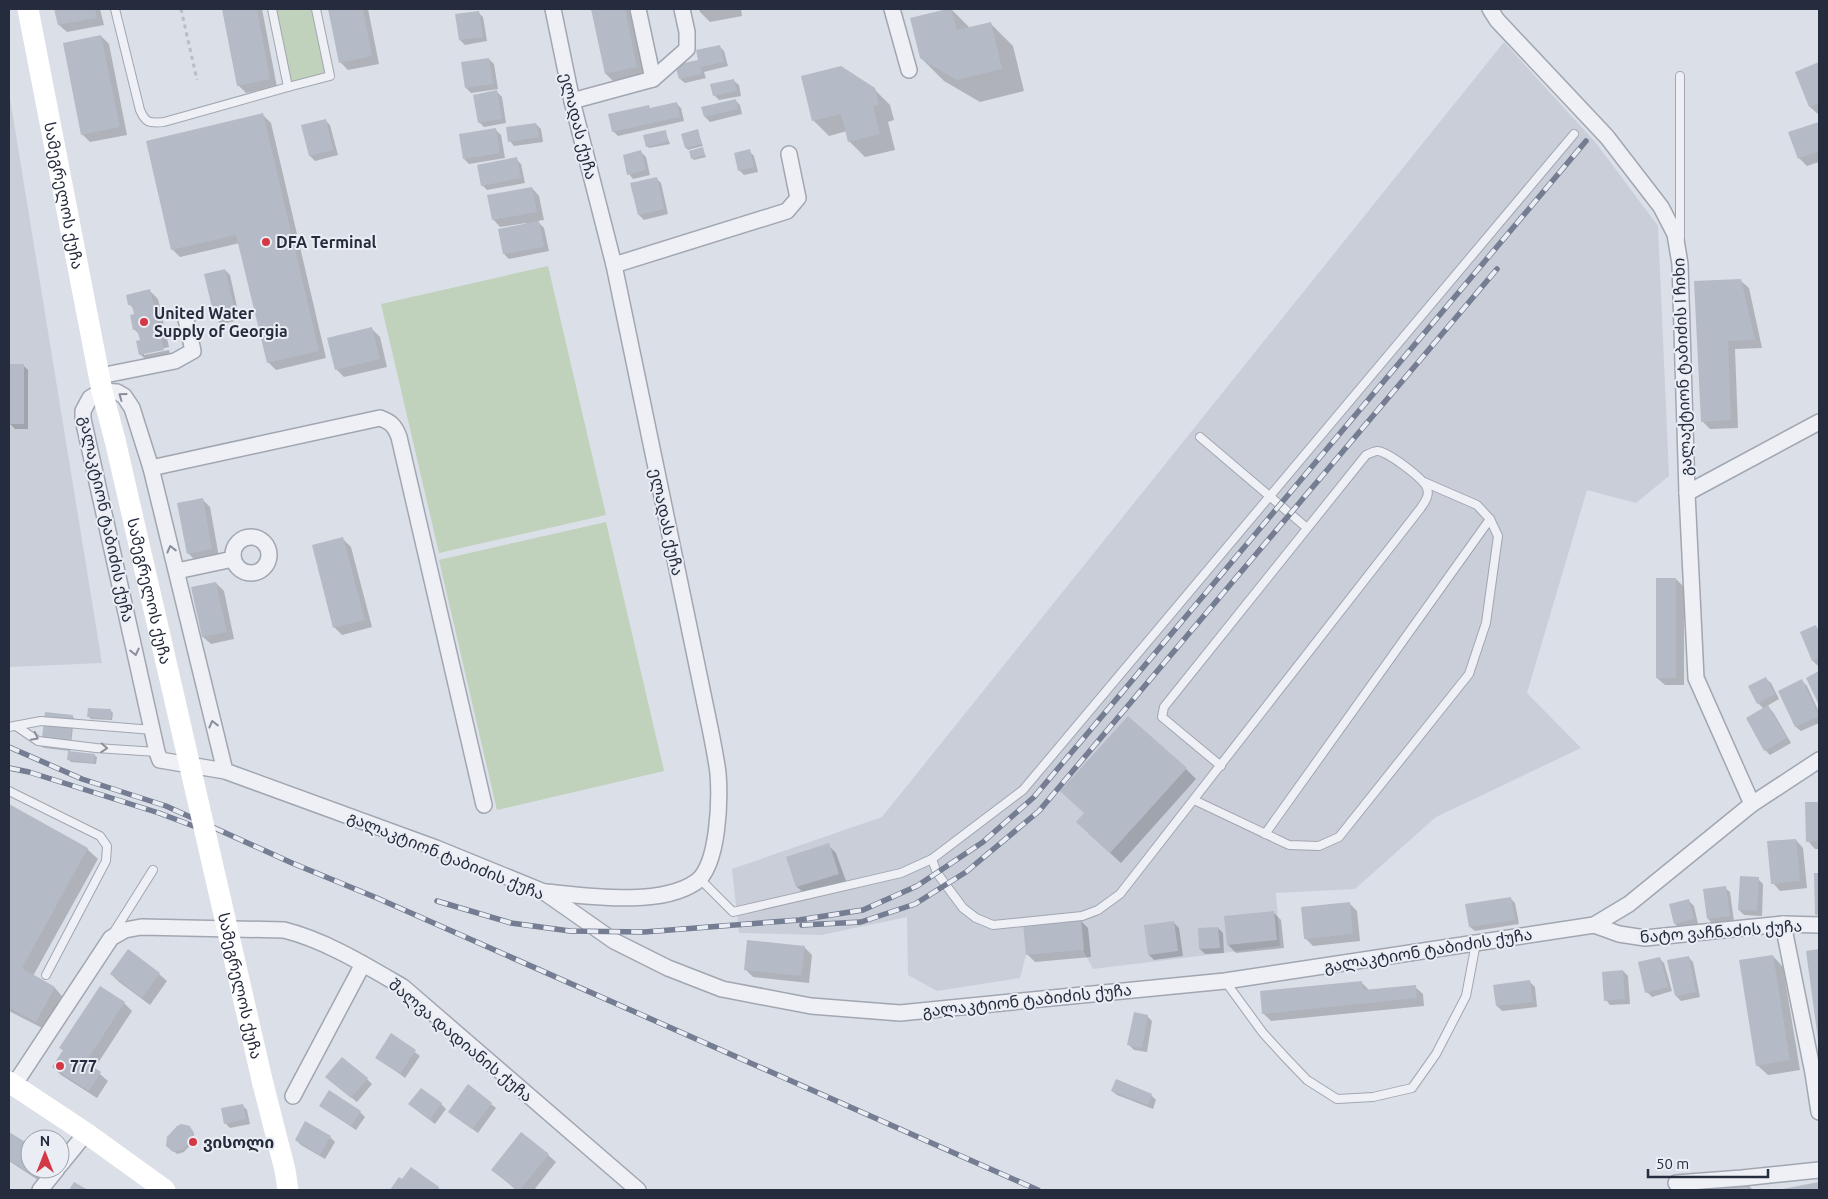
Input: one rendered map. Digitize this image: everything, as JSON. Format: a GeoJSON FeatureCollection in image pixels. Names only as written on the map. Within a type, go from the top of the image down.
{"type":"FeatureCollection","features":[{"type":"Feature","properties":{"kind":"main road","name":"სამეგრელოს ქუჩა"},"geometry":{"type":"LineString","coordinates":[[28,9],[101,384],[263,1084],[287,1180],[275,1190]]}},
{"type":"Feature","properties":{"kind":"main road"},"geometry":{"type":"LineString","coordinates":[[11,1084],[86,1133],[165,1190]]}},
{"type":"Feature","properties":{"kind":"street","name":"ელადას ქუჩა"},"geometry":{"type":"LineString","coordinates":[[553,9],[572,101],[614,265],[718,774],[719,800],[712,852],[706,872],[697,881]]}},
{"type":"Feature","properties":{"kind":"street"},"geometry":{"type":"LineString","coordinates":[[638,9],[653,79]]}},
{"type":"Feature","properties":{"kind":"street"},"geometry":{"type":"LineString","coordinates":[[572,101],[653,79],[687,49],[687,32],[682,9]]}},
{"type":"Feature","properties":{"kind":"street"},"geometry":{"type":"LineString","coordinates":[[892,9],[909,70]]}},
{"type":"Feature","properties":{"kind":"street","name":"გალაქტიონ ტაბიძის I ჩიხი"},"geometry":{"type":"LineString","coordinates":[[1490,9],[1497,20],[1608,137],[1661,207],[1675,234],[1680,264],[1687,493],[1696,678],[1752,804]]}},
{"type":"Feature","properties":{"kind":"street"},"geometry":{"type":"LineString","coordinates":[[614,265],[787,211],[798,198],[789,154]]}},
{"type":"Feature","properties":{"kind":"street"},"geometry":{"type":"LineString","coordinates":[[101,384],[175,361],[194,351],[186,319]]}},
{"type":"Feature","properties":{"kind":"street"},"geometry":{"type":"LineString","coordinates":[[101,384],[129,401],[150,468],[177,572],[225,771]]}},
{"type":"Feature","properties":{"kind":"street","name":"გალაკტიონ ტაბიძის ქუჩა"},"geometry":{"type":"LineString","coordinates":[[101,384],[83,411],[83,419],[160,760],[225,771],[436,848],[544,892],[614,941],[668,968],[722,988],[811,1006],[900,1013],[1225,981],[1594,925],[1629,904],[1752,804],[1819,760]]}},
{"type":"Feature","properties":{"kind":"street"},"geometry":{"type":"LineString","coordinates":[[150,468],[380,418],[390,422],[396,428],[484,805]]}},
{"type":"Feature","properties":{"kind":"street","name":"გალაქტიონ ტაბიძის I ჩიხი"},"geometry":{"type":"LineString","coordinates":[[1687,493],[1819,422]]}},
{"type":"Feature","properties":{"kind":"street"},"geometry":{"type":"LineString","coordinates":[[177,572],[233,559]]}},
{"type":"Feature","properties":{"kind":"street"},"geometry":{"type":"LineString","coordinates":[[544,892],[594,897],[639,897],[687,887],[697,881]]}},
{"type":"Feature","properties":{"kind":"street"},"geometry":{"type":"LineString","coordinates":[[1783,924],[1816,1072],[1819,1112]]}},
{"type":"Feature","properties":{"kind":"street","name":"ნატო ვაჩნაძის ქუჩა"},"geometry":{"type":"LineString","coordinates":[[1594,925],[1619,934],[1645,938],[1783,924],[1819,925]]}},
{"type":"Feature","properties":{"kind":"street","name":"შალვა დადიანის ქუჩა"},"geometry":{"type":"LineString","coordinates":[[111,938],[125,930],[141,927],[284,930],[300,934],[363,964],[403,987],[638,1190]]}},
{"type":"Feature","properties":{"kind":"street"},"geometry":{"type":"LineString","coordinates":[[11,1084],[111,938]]}},
{"type":"Feature","properties":{"kind":"street"},"geometry":{"type":"LineString","coordinates":[[292,1096],[363,964]]}},
{"type":"Feature","properties":{"kind":"street"},"geometry":{"type":"LineString","coordinates":[[70,1153],[86,1133]]}},
{"type":"Feature","properties":{"kind":"street"},"geometry":{"type":"LineString","coordinates":[[1676,1183],[1819,1170]]}},
{"type":"Feature","properties":{"kind":"street"},"geometry":{"type":"LineString","coordinates":[[40,1190],[49,1179]]}},
{"type":"Feature","properties":{"kind":"lane"},"geometry":{"type":"LineString","coordinates":[[115,9],[140,110],[144,119],[150,122],[164,122],[330,76],[316,9]]}},
{"type":"Feature","properties":{"kind":"lane"},"geometry":{"type":"LineString","coordinates":[[272,9],[288,87]]}},
{"type":"Feature","properties":{"kind":"lane"},"geometry":{"type":"LineString","coordinates":[[1680,76],[1680,264]]}},
{"type":"Feature","properties":{"kind":"lane"},"geometry":{"type":"LineString","coordinates":[[697,881],[704,884],[733,912],[901,873],[932,858],[1023,790],[1574,134]]}},
{"type":"Feature","properties":{"kind":"lane"},"geometry":{"type":"LineString","coordinates":[[1200,438],[1307,528]]}},
{"type":"Feature","properties":{"kind":"lane"},"geometry":{"type":"LineString","coordinates":[[1194,800],[1289,845],[1319,846],[1339,837],[1469,674],[1486,623],[1498,536],[1490,519],[1477,505],[1424,482],[1388,454],[1377,450],[1366,455],[1164,707],[1162,717],[1221,766]]}},
{"type":"Feature","properties":{"kind":"lane"},"geometry":{"type":"LineString","coordinates":[[932,858],[937,873],[963,908],[976,918],[993,925],[1082,916],[1098,910],[1120,894],[1428,498],[1428,488],[1424,482]]}},
{"type":"Feature","properties":{"kind":"lane"},"geometry":{"type":"LineString","coordinates":[[1265,834],[1490,519]]}},
{"type":"Feature","properties":{"kind":"lane"},"geometry":{"type":"LineString","coordinates":[[12,726],[41,721],[153,730]]}},
{"type":"Feature","properties":{"kind":"lane"},"geometry":{"type":"LineString","coordinates":[[12,726],[38,740],[96,748],[157,752]]}},
{"type":"Feature","properties":{"kind":"lane"},"geometry":{"type":"LineString","coordinates":[[9,791],[100,836],[107,846],[106,862],[46,975]]}},
{"type":"Feature","properties":{"kind":"lane"},"geometry":{"type":"LineString","coordinates":[[111,938],[152,870]]}},
{"type":"Feature","properties":{"kind":"lane"},"geometry":{"type":"LineString","coordinates":[[1225,981],[1263,1033],[1307,1080],[1337,1099],[1373,1097],[1412,1088],[1436,1054],[1466,996],[1476,943]]}},
{"type":"Feature","properties":{"kind":"path"},"geometry":{"type":"LineString","coordinates":[[181,9],[197,80]]}},
{"type":"Feature","properties":{"kind":"shaded area"},"geometry":{"type":"Polygon","coordinates":[[[1504,42],[1596,143],[1658,226],[1669,476],[1636,503],[1587,490],[1527,693],[1581,748],[1436,817],[1355,889],[1276,893],[1280,946],[1093,969],[1083,950],[1026,955],[1020,978],[937,991],[908,975],[907,917],[821,935],[739,933],[732,869],[882,817],[1504,42]]]}},
{"type":"Feature","properties":{"kind":"shaded area"},"geometry":{"type":"Polygon","coordinates":[[[9,92],[102,663],[9,667],[9,92]]]}},
{"type":"Feature","properties":{"kind":"green space"},"geometry":{"type":"Polygon","coordinates":[[[272,9],[316,9],[330,76],[288,87],[272,9]]]}},
{"type":"Feature","properties":{"kind":"green space"},"geometry":{"type":"Polygon","coordinates":[[[548,266],[606,515],[439,553],[381,304],[548,266]]]}},
{"type":"Feature","properties":{"kind":"green space"},"geometry":{"type":"Polygon","coordinates":[[[606,522],[664,771],[497,810],[439,560],[606,522]]]}},
{"type":"Feature","properties":{"kind":"building"},"geometry":{"type":"Polygon","coordinates":[[[54,9],[95,9],[97,18],[58,25],[54,9]]]}},
{"type":"Feature","properties":{"kind":"building"},"geometry":{"type":"Polygon","coordinates":[[[222,9],[257,9],[270,79],[237,86],[222,9]]]}},
{"type":"Feature","properties":{"kind":"building"},"geometry":{"type":"Polygon","coordinates":[[[328,9],[363,9],[372,56],[339,63],[328,9]]]}},
{"type":"Feature","properties":{"kind":"building"},"geometry":{"type":"Polygon","coordinates":[[[591,9],[625,9],[637,67],[605,74],[591,9]]]}},
{"type":"Feature","properties":{"kind":"building"},"geometry":{"type":"Polygon","coordinates":[[[951,9],[957,30],[991,22],[1002,69],[957,80],[920,58],[910,18],[951,9]]]}},
{"type":"Feature","properties":{"kind":"building"},"geometry":{"type":"Polygon","coordinates":[[[479,11],[483,37],[459,40],[455,14],[479,11]]]}},
{"type":"Feature","properties":{"kind":"building"},"geometry":{"type":"Polygon","coordinates":[[[101,35],[120,127],[81,135],[63,43],[101,35]]]}},
{"type":"Feature","properties":{"kind":"building"},"geometry":{"type":"Polygon","coordinates":[[[720,45],[724,62],[700,67],[702,74],[679,79],[675,65],[698,60],[696,50],[720,45]]]}},
{"type":"Feature","properties":{"kind":"building"},"geometry":{"type":"Polygon","coordinates":[[[489,58],[493,84],[465,88],[461,62],[489,58]]]}},
{"type":"Feature","properties":{"kind":"building"},"geometry":{"type":"Polygon","coordinates":[[[1819,62],[1819,103],[1809,107],[1795,72],[1819,62]]]}},
{"type":"Feature","properties":{"kind":"building"},"geometry":{"type":"Polygon","coordinates":[[[841,66],[875,88],[879,105],[873,106],[880,134],[848,142],[841,114],[812,121],[801,76],[841,66]]]}},
{"type":"Feature","properties":{"kind":"building"},"geometry":{"type":"Polygon","coordinates":[[[734,79],[737,91],[713,96],[710,84],[734,79]]]}},
{"type":"Feature","properties":{"kind":"building"},"geometry":{"type":"Polygon","coordinates":[[[497,90],[502,119],[478,123],[473,95],[497,90]]]}},
{"type":"Feature","properties":{"kind":"building"},"geometry":{"type":"Polygon","coordinates":[[[736,99],[738,109],[704,117],[701,107],[736,99]]]}},
{"type":"Feature","properties":{"kind":"building"},"geometry":{"type":"Polygon","coordinates":[[[677,102],[680,117],[612,132],[608,114],[649,105],[650,108],[677,102]]]}},
{"type":"Feature","properties":{"kind":"building","name":"DFA Terminal"},"geometry":{"type":"Polygon","coordinates":[[[263,113],[319,351],[267,363],[236,235],[171,250],[146,141],[263,113]]]}},
{"type":"Feature","properties":{"kind":"building"},"geometry":{"type":"Polygon","coordinates":[[[326,119],[333,150],[309,156],[301,125],[326,119]]]}},
{"type":"Feature","properties":{"kind":"building"},"geometry":{"type":"Polygon","coordinates":[[[1819,122],[1819,151],[1798,159],[1788,132],[1819,122]]]}},
{"type":"Feature","properties":{"kind":"building"},"geometry":{"type":"Polygon","coordinates":[[[536,123],[539,137],[508,142],[506,127],[536,123]]]}},
{"type":"Feature","properties":{"kind":"building"},"geometry":{"type":"Polygon","coordinates":[[[496,128],[500,153],[463,159],[459,134],[496,128]]]}},
{"type":"Feature","properties":{"kind":"building"},"geometry":{"type":"Polygon","coordinates":[[[698,129],[702,144],[685,148],[681,134],[698,129]]]}},
{"type":"Feature","properties":{"kind":"building"},"geometry":{"type":"Polygon","coordinates":[[[666,130],[668,142],[646,147],[643,135],[666,130]]]}},
{"type":"Feature","properties":{"kind":"building"},"geometry":{"type":"Polygon","coordinates":[[[703,147],[705,155],[691,159],[689,151],[703,147]]]}},
{"type":"Feature","properties":{"kind":"building"},"geometry":{"type":"Polygon","coordinates":[[[750,149],[754,167],[738,171],[734,153],[750,149]]]}},
{"type":"Feature","properties":{"kind":"building"},"geometry":{"type":"Polygon","coordinates":[[[641,150],[646,170],[627,175],[623,155],[641,150]]]}},
{"type":"Feature","properties":{"kind":"building"},"geometry":{"type":"Polygon","coordinates":[[[517,157],[521,178],[481,186],[477,165],[517,157]]]}},
{"type":"Feature","properties":{"kind":"building"},"geometry":{"type":"Polygon","coordinates":[[[657,177],[664,209],[638,215],[630,183],[657,177]]]}},
{"type":"Feature","properties":{"kind":"building"},"geometry":{"type":"Polygon","coordinates":[[[532,187],[537,212],[492,220],[487,195],[532,187]]]}},
{"type":"Feature","properties":{"kind":"building"},"geometry":{"type":"Polygon","coordinates":[[[539,221],[544,247],[503,254],[498,229],[539,221]]]}},
{"type":"Feature","properties":{"kind":"building"},"geometry":{"type":"Polygon","coordinates":[[[225,269],[236,315],[215,320],[204,274],[225,269]]]}},
{"type":"Feature","properties":{"kind":"building"},"geometry":{"type":"Polygon","coordinates":[[[1741,279],[1755,340],[1728,341],[1731,420],[1701,422],[1694,281],[1741,279]]]}},
{"type":"Feature","properties":{"kind":"building","name":"United Water Supply of Georgia"},"geometry":{"type":"Polygon","coordinates":[[[150,289],[164,350],[139,355],[136,341],[140,340],[137,329],[133,330],[130,315],[134,314],[132,305],[128,305],[126,295],[150,289]]]}},
{"type":"Feature","properties":{"kind":"building"},"geometry":{"type":"Polygon","coordinates":[[[372,327],[380,359],[335,370],[327,338],[372,327]]]}},
{"type":"Feature","properties":{"kind":"building"},"geometry":{"type":"Polygon","coordinates":[[[9,364],[24,364],[24,424],[9,424],[9,364]]]}},
{"type":"Feature","properties":{"kind":"building"},"geometry":{"type":"Polygon","coordinates":[[[203,498],[212,549],[187,554],[177,503],[203,498]]]}},
{"type":"Feature","properties":{"kind":"building"},"geometry":{"type":"Polygon","coordinates":[[[343,537],[365,620],[333,628],[312,545],[343,537]]]}},
{"type":"Feature","properties":{"kind":"building"},"geometry":{"type":"Polygon","coordinates":[[[1656,578],[1676,578],[1676,678],[1656,678],[1656,578]]]}},
{"type":"Feature","properties":{"kind":"building"},"geometry":{"type":"Polygon","coordinates":[[[216,582],[227,632],[202,637],[191,587],[216,582]]]}},
{"type":"Feature","properties":{"kind":"building"},"geometry":{"type":"Polygon","coordinates":[[[1816,625],[1819,633],[1819,658],[1812,661],[1800,632],[1816,625]]]}},
{"type":"Feature","properties":{"kind":"building"},"geometry":{"type":"Polygon","coordinates":[[[1819,671],[1819,705],[1806,678],[1819,671]]]}},
{"type":"Feature","properties":{"kind":"building"},"geometry":{"type":"Polygon","coordinates":[[[1766,677],[1775,694],[1757,704],[1748,686],[1766,677]]]}},
{"type":"Feature","properties":{"kind":"building"},"geometry":{"type":"Polygon","coordinates":[[[1802,679],[1819,716],[1795,727],[1778,691],[1802,679]]]}},
{"type":"Feature","properties":{"kind":"building"},"geometry":{"type":"Polygon","coordinates":[[[1768,705],[1787,738],[1764,751],[1746,718],[1768,705]]]}},
{"type":"Feature","properties":{"kind":"building"},"geometry":{"type":"Polygon","coordinates":[[[88,708],[111,709],[111,719],[87,717],[88,708]]]}},
{"type":"Feature","properties":{"kind":"building"},"geometry":{"type":"Polygon","coordinates":[[[45,712],[73,715],[69,750],[41,747],[45,712]]]}},
{"type":"Feature","properties":{"kind":"building"},"geometry":{"type":"Polygon","coordinates":[[[1128,716],[1187,768],[1110,853],[1076,822],[1084,813],[1060,791],[1128,716]]]}},
{"type":"Feature","properties":{"kind":"building"},"geometry":{"type":"Polygon","coordinates":[[[68,751],[95,754],[94,763],[67,760],[68,751]]]}},
{"type":"Feature","properties":{"kind":"building"},"geometry":{"type":"Polygon","coordinates":[[[1805,802],[1819,802],[1819,841],[1806,842],[1805,802]]]}},
{"type":"Feature","properties":{"kind":"building"},"geometry":{"type":"Polygon","coordinates":[[[9,804],[88,848],[22,968],[55,987],[36,1022],[9,1008],[9,804]]]}},
{"type":"Feature","properties":{"kind":"building"},"geometry":{"type":"Polygon","coordinates":[[[1796,839],[1800,881],[1771,884],[1767,841],[1796,839]]]}},
{"type":"Feature","properties":{"kind":"building"},"geometry":{"type":"Polygon","coordinates":[[[829,843],[839,874],[796,887],[786,857],[829,843]]]}},
{"type":"Feature","properties":{"kind":"building"},"geometry":{"type":"Polygon","coordinates":[[[1814,873],[1819,873],[1819,915],[1815,915],[1814,873]]]}},
{"type":"Feature","properties":{"kind":"building"},"geometry":{"type":"Polygon","coordinates":[[[1740,876],[1759,877],[1757,911],[1738,910],[1740,876]]]}},
{"type":"Feature","properties":{"kind":"building"},"geometry":{"type":"Polygon","coordinates":[[[1726,886],[1730,916],[1707,919],[1703,889],[1726,886]]]}},
{"type":"Feature","properties":{"kind":"building"},"geometry":{"type":"Polygon","coordinates":[[[1511,897],[1515,920],[1469,927],[1465,904],[1511,897]]]}},
{"type":"Feature","properties":{"kind":"building"},"geometry":{"type":"Polygon","coordinates":[[[1689,899],[1694,919],[1674,924],[1669,904],[1689,899]]]}},
{"type":"Feature","properties":{"kind":"building"},"geometry":{"type":"Polygon","coordinates":[[[1350,902],[1353,934],[1304,939],[1301,907],[1350,902]]]}},
{"type":"Feature","properties":{"kind":"building"},"geometry":{"type":"Polygon","coordinates":[[[1274,911],[1277,940],[1227,945],[1224,916],[1274,911]]]}},
{"type":"Feature","properties":{"kind":"building"},"geometry":{"type":"Polygon","coordinates":[[[1081,919],[1084,950],[1026,955],[1023,924],[1081,919]]]}},
{"type":"Feature","properties":{"kind":"building"},"geometry":{"type":"Polygon","coordinates":[[[1174,921],[1178,951],[1148,955],[1144,925],[1174,921]]]}},
{"type":"Feature","properties":{"kind":"building"},"geometry":{"type":"Polygon","coordinates":[[[1218,927],[1220,948],[1199,949],[1198,928],[1218,927]]]}},
{"type":"Feature","properties":{"kind":"building"},"geometry":{"type":"Polygon","coordinates":[[[747,940],[805,946],[801,976],[744,970],[747,940]]]}},
{"type":"Feature","properties":{"kind":"building"},"geometry":{"type":"Polygon","coordinates":[[[128,949],[160,973],[142,998],[110,974],[128,949]]]}},
{"type":"Feature","properties":{"kind":"building"},"geometry":{"type":"Polygon","coordinates":[[[1819,949],[1819,1039],[1818,1039],[1806,951],[1819,949]]]}},
{"type":"Feature","properties":{"kind":"building"},"geometry":{"type":"Polygon","coordinates":[[[1773,955],[1790,1060],[1756,1066],[1739,960],[1773,955]]]}},
{"type":"Feature","properties":{"kind":"building"},"geometry":{"type":"Polygon","coordinates":[[[1689,956],[1696,992],[1675,996],[1667,960],[1689,956]]]}},
{"type":"Feature","properties":{"kind":"building"},"geometry":{"type":"Polygon","coordinates":[[[1660,957],[1668,987],[1645,993],[1638,962],[1660,957]]]}},
{"type":"Feature","properties":{"kind":"building"},"geometry":{"type":"Polygon","coordinates":[[[1623,970],[1625,999],[1604,1001],[1602,972],[1623,970]]]}},
{"type":"Feature","properties":{"kind":"building"},"geometry":{"type":"Polygon","coordinates":[[[1530,980],[1533,1002],[1496,1006],[1493,985],[1530,980]]]}},
{"type":"Feature","properties":{"kind":"building"},"geometry":{"type":"Polygon","coordinates":[[[1362,981],[1363,990],[1416,985],[1417,998],[1262,1014],[1260,991],[1362,981]]]}},
{"type":"Feature","properties":{"kind":"building"},"geometry":{"type":"Polygon","coordinates":[[[100,986],[125,1002],[86,1062],[101,1072],[89,1091],[52,1067],[63,1050],[59,1048],[100,986]]]}},
{"type":"Feature","properties":{"kind":"building"},"geometry":{"type":"Polygon","coordinates":[[[1134,1012],[1148,1015],[1142,1048],[1127,1045],[1134,1012]]]}},
{"type":"Feature","properties":{"kind":"building"},"geometry":{"type":"Polygon","coordinates":[[[391,1033],[416,1050],[400,1074],[375,1058],[391,1033]]]}},
{"type":"Feature","properties":{"kind":"building"},"geometry":{"type":"Polygon","coordinates":[[[342,1057],[368,1078],[351,1098],[325,1077],[342,1057]]]}},
{"type":"Feature","properties":{"kind":"building"},"geometry":{"type":"Polygon","coordinates":[[[1116,1079],[1152,1094],[1148,1105],[1111,1091],[1116,1079]]]}},
{"type":"Feature","properties":{"kind":"building"},"geometry":{"type":"Polygon","coordinates":[[[468,1084],[492,1103],[472,1129],[448,1112],[468,1084]]]}},
{"type":"Feature","properties":{"kind":"building"},"geometry":{"type":"Polygon","coordinates":[[[421,1088],[442,1103],[430,1120],[408,1104],[421,1088]]]}},
{"type":"Feature","properties":{"kind":"building"},"geometry":{"type":"Polygon","coordinates":[[[329,1090],[361,1111],[351,1126],[319,1106],[329,1090]]]}},
{"type":"Feature","properties":{"kind":"building"},"geometry":{"type":"Polygon","coordinates":[[[243,1104],[246,1119],[224,1124],[221,1108],[243,1104]]]}},
{"type":"Feature","properties":{"kind":"building"},"geometry":{"type":"Polygon","coordinates":[[[305,1121],[331,1136],[320,1155],[295,1140],[305,1121]]]}},
{"type":"Feature","properties":{"kind":"building"},"geometry":{"type":"Polygon","coordinates":[[[181,1124],[190,1126],[194,1134],[193,1139],[182,1150],[173,1152],[166,1146],[167,1137],[181,1124]]]}},
{"type":"Feature","properties":{"kind":"building"},"geometry":{"type":"Polygon","coordinates":[[[9,1132],[20,1139],[20,1167],[9,1160],[9,1132]]]}},
{"type":"Feature","properties":{"kind":"building"},"geometry":{"type":"Polygon","coordinates":[[[521,1132],[549,1154],[520,1190],[517,1190],[491,1170],[521,1132]]]}},
{"type":"Feature","properties":{"kind":"building"},"geometry":{"type":"Polygon","coordinates":[[[411,1167],[439,1187],[437,1190],[390,1190],[399,1177],[402,1179],[411,1167]]]}},
{"type":"Feature","properties":{"kind":"building"},"geometry":{"type":"Polygon","coordinates":[[[1746,1181],[1748,1190],[1695,1190],[1695,1189],[1746,1181]]]}},
{"type":"Feature","properties":{"kind":"building"},"geometry":{"type":"Polygon","coordinates":[[[74,1182],[88,1190],[69,1190],[74,1182]]]}},
{"type":"Feature","properties":{"kind":"building"},"geometry":{"type":"Polygon","coordinates":[[[1819,1182],[1819,1190],[1782,1190],[1782,1189],[1819,1182]]]}},
{"type":"Feature","properties":{"kind":"railway"},"geometry":{"type":"LineString","coordinates":[[437,901],[511,923],[570,931],[644,932],[799,920],[863,910],[917,886],[983,842],[1034,797],[1586,141]]}},
{"type":"Feature","properties":{"kind":"railway"},"geometry":{"type":"LineString","coordinates":[[802,925],[861,922],[915,904],[966,872],[1039,811],[1497,269]]}},
{"type":"Feature","properties":{"kind":"railway"},"geometry":{"type":"LineString","coordinates":[[9,747],[82,779],[166,806],[1038,1190]]}},
{"type":"Feature","properties":{"kind":"railway"},"geometry":{"type":"LineString","coordinates":[[9,768],[29,772],[159,813],[204,830]]}},
{"type":"Feature","properties":{"kind":"place","name":"DFA Terminal"},"geometry":{"type":"Point","coordinates":[266,242]}},
{"type":"Feature","properties":{"kind":"place","name":"United Water Supply of Georgia"},"geometry":{"type":"Point","coordinates":[144,322]}},
{"type":"Feature","properties":{"kind":"place","name":"777"},"geometry":{"type":"Point","coordinates":[60,1066]}},
{"type":"Feature","properties":{"kind":"place","name":"ვისოლი"},"geometry":{"type":"Point","coordinates":[193,1142]}}]}
